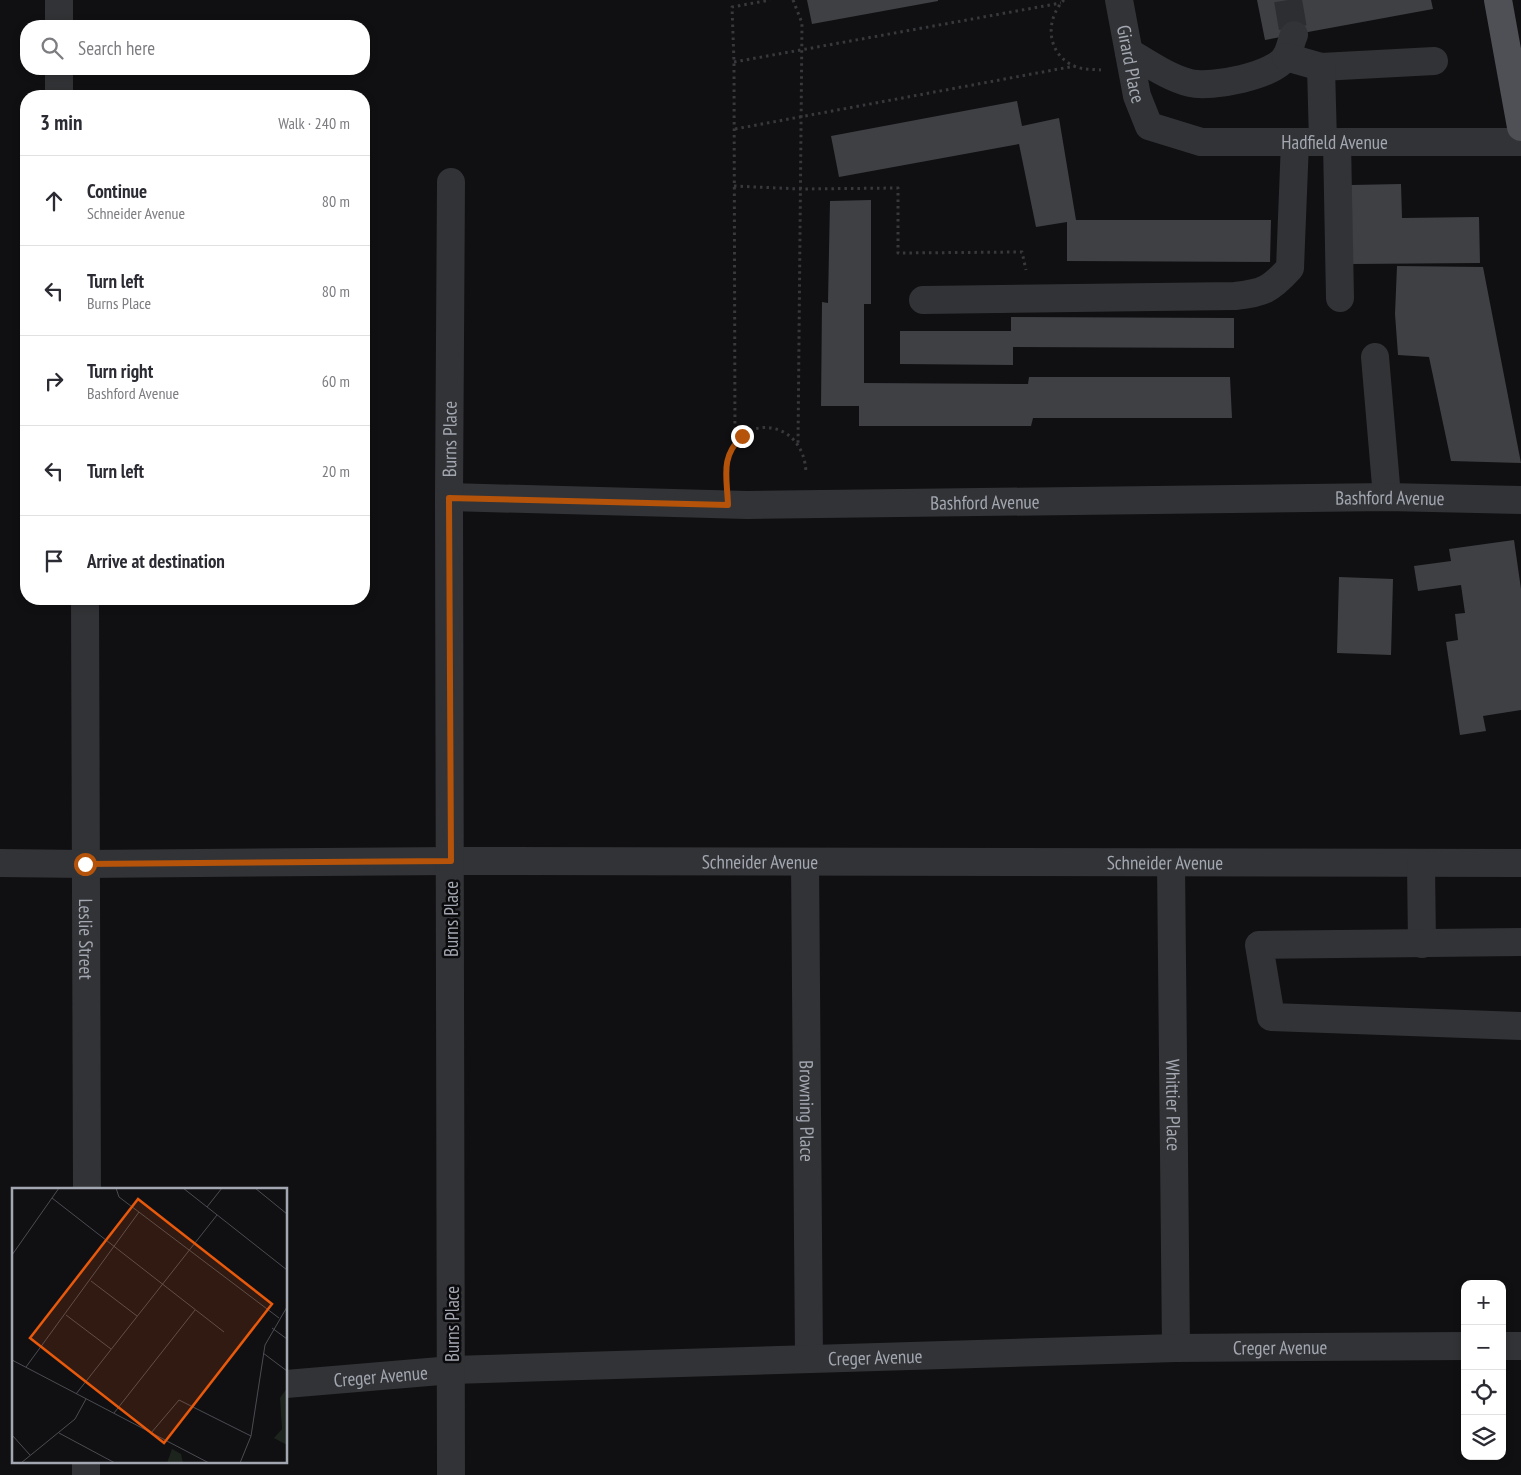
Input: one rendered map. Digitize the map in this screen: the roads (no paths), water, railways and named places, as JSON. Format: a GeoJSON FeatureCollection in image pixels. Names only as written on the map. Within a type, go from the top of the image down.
{"type":"FeatureCollection","features":[{"type":"Feature","properties":{"kind":"main road"},"geometry":{"type":"LineString","coordinates":[[1498,0],[1521,127]]}},
{"type":"Feature","properties":{"kind":"street"},"geometry":{"type":"LineString","coordinates":[[59,0],[59,20]]}},
{"type":"Feature","properties":{"kind":"street","name":"Girard Place"},"geometry":{"type":"LineString","coordinates":[[1119,0],[1137,96],[1149,126]]}},
{"type":"Feature","properties":{"kind":"street"},"geometry":{"type":"LineString","coordinates":[[1130,58],[1191,83],[1228,82],[1252,77],[1290,46],[1321,67],[1434,61]]}},
{"type":"Feature","properties":{"kind":"street"},"geometry":{"type":"LineString","coordinates":[[1321,67],[1330,142],[1340,298]]}},
{"type":"Feature","properties":{"kind":"street"},"geometry":{"type":"LineString","coordinates":[[59,75],[59,90]]}},
{"type":"Feature","properties":{"kind":"street","name":"Hadfield Avenue"},"geometry":{"type":"LineString","coordinates":[[1149,126],[1201,142],[1521,142]]}},
{"type":"Feature","properties":{"kind":"street"},"geometry":{"type":"LineString","coordinates":[[923,300],[1235,296],[1260,294],[1281,278],[1290,268],[1295,142]]}},
{"type":"Feature","properties":{"kind":"street","name":"Burns Place"},"geometry":{"type":"LineString","coordinates":[[451,182],[449,498],[451,1475]]}},
{"type":"Feature","properties":{"kind":"street"},"geometry":{"type":"LineString","coordinates":[[1375,357],[1387,497]]}},
{"type":"Feature","properties":{"kind":"street","name":"Bashford Avenue"},"geometry":{"type":"LineString","coordinates":[[449,498],[728,505],[1387,497],[1521,500]]}},
{"type":"Feature","properties":{"kind":"street","name":"Leslie Street"},"geometry":{"type":"LineString","coordinates":[[86,605],[87,1188]]}},
{"type":"Feature","properties":{"kind":"street","name":"Schneider Avenue"},"geometry":{"type":"LineString","coordinates":[[0,863],[451,861],[1171,864],[1521,863]]}},
{"type":"Feature","properties":{"kind":"street","name":"Browning Place"},"geometry":{"type":"LineString","coordinates":[[805,862],[809,1359]]}},
{"type":"Feature","properties":{"kind":"street","name":"Whittier Place"},"geometry":{"type":"LineString","coordinates":[[1171,864],[1176,1348]]}},
{"type":"Feature","properties":{"kind":"street"},"geometry":{"type":"LineString","coordinates":[[1421,864],[1422,944]]}},
{"type":"Feature","properties":{"kind":"street"},"geometry":{"type":"LineString","coordinates":[[1521,942],[1258,945],[1271,1017],[1521,1026]]}},
{"type":"Feature","properties":{"kind":"street","name":"Creger Avenue"},"geometry":{"type":"LineString","coordinates":[[288,1384],[452,1370],[1176,1348],[1461,1346]]}},
{"type":"Feature","properties":{"kind":"street"},"geometry":{"type":"LineString","coordinates":[[1506,1346],[1521,1346]]}},
{"type":"Feature","properties":{"kind":"street"},"geometry":{"type":"LineString","coordinates":[[86,1462],[86,1475]]}},
{"type":"Feature","properties":{"kind":"tunnel"},"geometry":{"type":"LineString","coordinates":[[1288,0],[1294,35]]}}]}
